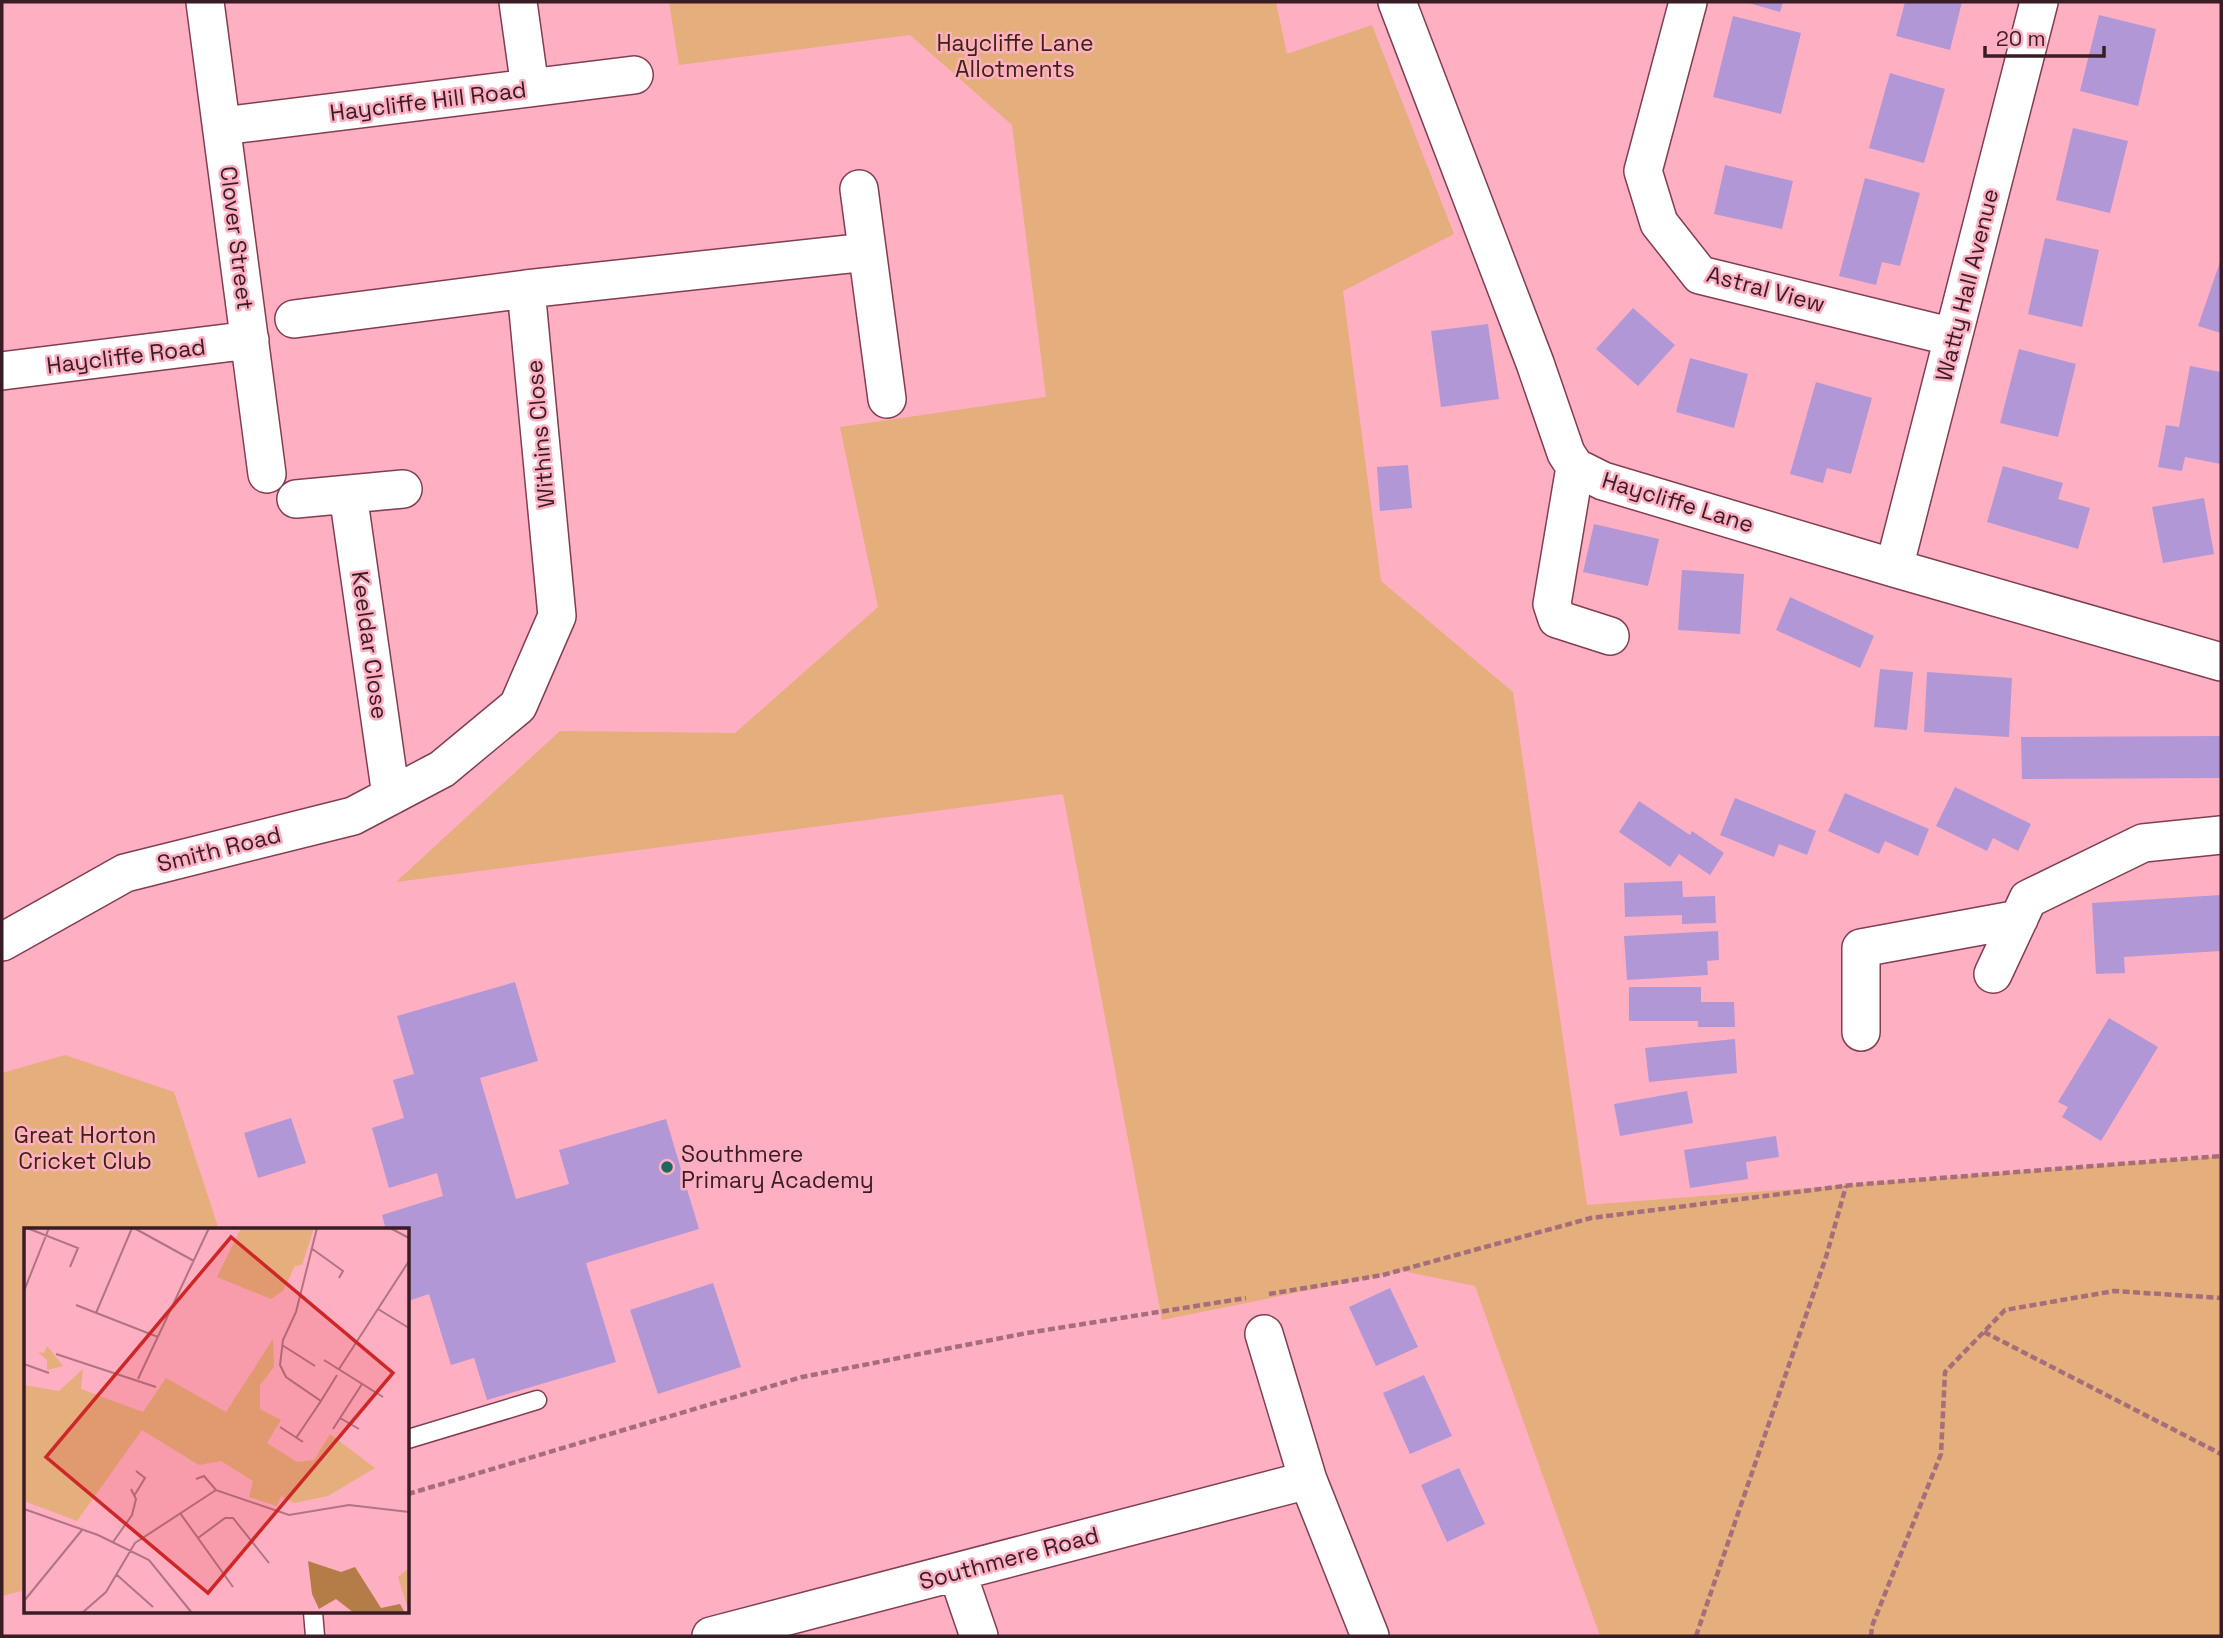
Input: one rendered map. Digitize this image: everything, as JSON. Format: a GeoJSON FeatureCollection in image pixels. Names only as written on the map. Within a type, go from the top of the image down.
{"type":"FeatureCollection","features":[{"type":"Feature","properties":{"kind":"street","name":"Clover Street"},"geometry":{"type":"LineString","coordinates":[[205,2],[268,474]]}},
{"type":"Feature","properties":{"kind":"street"},"geometry":{"type":"LineString","coordinates":[[518,2],[530,88]]}},
{"type":"Feature","properties":{"kind":"street","name":"Haycliffe Lane"},"geometry":{"type":"LineString","coordinates":[[1397,2],[1535,363],[1566,453],[1575,467],[1604,481],[2221,662]]}},
{"type":"Feature","properties":{"kind":"street","name":"Astral View"},"geometry":{"type":"LineString","coordinates":[[1688,2],[1643,171],[1659,223],[1700,275],[1954,337]]}},
{"type":"Feature","properties":{"kind":"street","name":"Watty Hall Avenue"},"geometry":{"type":"LineString","coordinates":[[1894,568],[2039,2]]}},
{"type":"Feature","properties":{"kind":"street","name":"Haycliffe Hill Road"},"geometry":{"type":"LineString","coordinates":[[222,126],[634,75]]}},
{"type":"Feature","properties":{"kind":"street"},"geometry":{"type":"LineString","coordinates":[[859,189],[887,399]]}},
{"type":"Feature","properties":{"kind":"street"},"geometry":{"type":"LineString","coordinates":[[294,319],[526,289],[867,252]]}},
{"type":"Feature","properties":{"kind":"street","name":"Withins Close"},"geometry":{"type":"LineString","coordinates":[[442,769],[518,706],[557,616],[526,289]]}},
{"type":"Feature","properties":{"kind":"street","name":"Haycliffe Road"},"geometry":{"type":"LineString","coordinates":[[2,371],[250,340]]}},
{"type":"Feature","properties":{"kind":"street"},"geometry":{"type":"LineString","coordinates":[[1575,467],[1552,604],[1557,619],[1610,636]]}},
{"type":"Feature","properties":{"kind":"street"},"geometry":{"type":"LineString","coordinates":[[296,499],[403,489]]}},
{"type":"Feature","properties":{"kind":"street","name":"Keeldar Close"},"geometry":{"type":"LineString","coordinates":[[348,494],[391,796]]}},
{"type":"Feature","properties":{"kind":"street","name":"Smith Road"},"geometry":{"type":"LineString","coordinates":[[2,942],[125,873],[353,816],[442,769]]}},
{"type":"Feature","properties":{"kind":"street"},"geometry":{"type":"LineString","coordinates":[[1993,975],[2028,898],[2143,843],[2221,835]]}},
{"type":"Feature","properties":{"kind":"street"},"geometry":{"type":"LineString","coordinates":[[1861,1032],[1861,948],[2019,919]]}},
{"type":"Feature","properties":{"kind":"street"},"geometry":{"type":"LineString","coordinates":[[1264,1334],[1308,1480],[1370,1636]]}},
{"type":"Feature","properties":{"kind":"street","name":"Southmere Road"},"geometry":{"type":"LineString","coordinates":[[711,1636],[1308,1480]]}},
{"type":"Feature","properties":{"kind":"street"},"geometry":{"type":"LineString","coordinates":[[957,1572],[979,1636]]}},
{"type":"Feature","properties":{"kind":"lane"},"geometry":{"type":"LineString","coordinates":[[410,1438],[537,1400]]}},
{"type":"Feature","properties":{"kind":"lane"},"geometry":{"type":"LineString","coordinates":[[313,1614],[315,1636]]}},
{"type":"Feature","properties":{"kind":"path"},"geometry":{"type":"LineString","coordinates":[[1260,1295],[1383,1275],[1591,1218],[1846,1186],[2221,1156]]}},
{"type":"Feature","properties":{"kind":"path"},"geometry":{"type":"LineString","coordinates":[[1696,1636],[1826,1256],[1846,1186]]}},
{"type":"Feature","properties":{"kind":"path"},"geometry":{"type":"LineString","coordinates":[[1871,1636],[1872,1626],[1941,1454],[1945,1371],[2005,1310],[2114,1291],[2221,1298]]}},
{"type":"Feature","properties":{"kind":"path"},"geometry":{"type":"LineString","coordinates":[[410,1493],[802,1377],[1027,1333],[1246,1298]]}},
{"type":"Feature","properties":{"kind":"path"},"geometry":{"type":"LineString","coordinates":[[1984,1332],[2221,1454]]}},
{"type":"Feature","properties":{"kind":"green space","name":"Haycliffe Lane Allotments"},"geometry":{"type":"Polygon","coordinates":[[[669,2],[1276,2],[1287,54],[1372,25],[1454,234],[1343,291],[1381,581],[1513,692],[1587,1205],[2221,1156],[2221,1636],[1600,1636],[1475,1286],[1403,1271],[1162,1320],[1063,794],[396,882],[560,731],[735,733],[878,607],[840,427],[1046,397],[1012,125],[910,35],[679,65],[669,2]]]}},
{"type":"Feature","properties":{"kind":"green space","name":"Great Horton Cricket Club"},"geometry":{"type":"Polygon","coordinates":[[[65,1055],[174,1092],[218,1228],[24,1228],[24,1590],[2,1596],[2,1073],[65,1055]]]}},
{"type":"Feature","properties":{"kind":"building"},"geometry":{"type":"Polygon","coordinates":[[[1745,2],[1783,2],[1780,12],[1745,2]]]}},
{"type":"Feature","properties":{"kind":"building"},"geometry":{"type":"Polygon","coordinates":[[[1905,2],[1962,2],[1950,50],[1896,36],[1905,2]]]}},
{"type":"Feature","properties":{"kind":"building"},"geometry":{"type":"Polygon","coordinates":[[[2099,15],[2156,29],[2138,106],[2080,91],[2099,15]]]}},
{"type":"Feature","properties":{"kind":"building"},"geometry":{"type":"Polygon","coordinates":[[[1733,16],[1801,33],[1781,114],[1713,97],[1733,16]]]}},
{"type":"Feature","properties":{"kind":"building"},"geometry":{"type":"Polygon","coordinates":[[[1890,73],[1945,89],[1924,163],[1869,148],[1890,73]]]}},
{"type":"Feature","properties":{"kind":"building"},"geometry":{"type":"Polygon","coordinates":[[[2073,128],[2128,141],[2110,213],[2056,200],[2073,128]]]}},
{"type":"Feature","properties":{"kind":"building"},"geometry":{"type":"Polygon","coordinates":[[[1725,165],[1793,181],[1782,229],[1714,214],[1725,165]]]}},
{"type":"Feature","properties":{"kind":"building"},"geometry":{"type":"Polygon","coordinates":[[[1865,178],[1920,193],[1900,266],[1882,262],[1876,285],[1839,276],[1865,178]]]}},
{"type":"Feature","properties":{"kind":"building"},"geometry":{"type":"Polygon","coordinates":[[[2045,238],[2099,250],[2082,327],[2028,314],[2045,238]]]}},
{"type":"Feature","properties":{"kind":"building"},"geometry":{"type":"Polygon","coordinates":[[[2221,259],[2221,333],[2198,326],[2221,259]]]}},
{"type":"Feature","properties":{"kind":"building"},"geometry":{"type":"Polygon","coordinates":[[[1633,308],[1675,345],[1638,386],[1596,349],[1633,308]]]}},
{"type":"Feature","properties":{"kind":"building"},"geometry":{"type":"Polygon","coordinates":[[[1488,324],[1499,399],[1441,407],[1431,331],[1488,324]]]}},
{"type":"Feature","properties":{"kind":"building"},"geometry":{"type":"Polygon","coordinates":[[[2019,349],[2076,364],[2058,437],[2000,423],[2019,349]]]}},
{"type":"Feature","properties":{"kind":"building"},"geometry":{"type":"Polygon","coordinates":[[[1690,358],[1748,374],[1734,428],[1676,412],[1690,358]]]}},
{"type":"Feature","properties":{"kind":"building"},"geometry":{"type":"Polygon","coordinates":[[[2190,366],[2221,372],[2221,464],[2185,457],[2182,471],[2158,467],[2166,425],[2179,427],[2190,366]]]}},
{"type":"Feature","properties":{"kind":"building"},"geometry":{"type":"Polygon","coordinates":[[[1816,382],[1872,398],[1851,474],[1827,468],[1823,483],[1790,474],[1816,382]]]}},
{"type":"Feature","properties":{"kind":"building"},"geometry":{"type":"Polygon","coordinates":[[[1408,465],[1412,508],[1380,511],[1377,467],[1408,465]]]}},
{"type":"Feature","properties":{"kind":"building"},"geometry":{"type":"Polygon","coordinates":[[[2003,466],[2063,483],[2058,499],[2090,508],[2078,549],[1987,522],[2003,466]]]}},
{"type":"Feature","properties":{"kind":"building"},"geometry":{"type":"Polygon","coordinates":[[[2204,498],[2214,554],[2163,563],[2152,507],[2204,498]]]}},
{"type":"Feature","properties":{"kind":"building"},"geometry":{"type":"Polygon","coordinates":[[[1594,524],[1659,539],[1648,586],[1583,572],[1594,524]]]}},
{"type":"Feature","properties":{"kind":"building"},"geometry":{"type":"Polygon","coordinates":[[[1682,570],[1744,574],[1740,634],[1678,630],[1682,570]]]}},
{"type":"Feature","properties":{"kind":"building"},"geometry":{"type":"Polygon","coordinates":[[[1790,597],[1874,636],[1860,668],[1776,630],[1790,597]]]}},
{"type":"Feature","properties":{"kind":"building"},"geometry":{"type":"Polygon","coordinates":[[[1880,669],[1913,672],[1907,730],[1874,727],[1880,669]]]}},
{"type":"Feature","properties":{"kind":"building"},"geometry":{"type":"Polygon","coordinates":[[[1927,672],[2012,678],[2009,737],[1924,732],[1927,672]]]}},
{"type":"Feature","properties":{"kind":"building"},"geometry":{"type":"Polygon","coordinates":[[[2221,736],[2221,778],[2022,779],[2021,737],[2221,736]]]}},
{"type":"Feature","properties":{"kind":"building"},"geometry":{"type":"Polygon","coordinates":[[[1955,787],[2031,824],[2018,851],[1993,838],[1987,851],[1936,826],[1955,787]]]}},
{"type":"Feature","properties":{"kind":"building"},"geometry":{"type":"Polygon","coordinates":[[[1845,793],[1929,829],[1918,856],[1885,841],[1879,854],[1828,831],[1845,793]]]}},
{"type":"Feature","properties":{"kind":"building"},"geometry":{"type":"Polygon","coordinates":[[[1735,798],[1816,831],[1807,855],[1779,844],[1774,857],[1720,835],[1735,798]]]}},
{"type":"Feature","properties":{"kind":"building"},"geometry":{"type":"Polygon","coordinates":[[[1639,801],[1690,835],[1692,831],[1724,853],[1710,875],[1679,854],[1670,867],[1619,832],[1639,801]]]}},
{"type":"Feature","properties":{"kind":"building"},"geometry":{"type":"Polygon","coordinates":[[[1682,881],[1683,897],[1715,896],[1716,923],[1682,924],[1682,915],[1625,917],[1624,883],[1682,881]]]}},
{"type":"Feature","properties":{"kind":"building"},"geometry":{"type":"Polygon","coordinates":[[[2221,895],[2221,951],[2124,957],[2125,973],[2096,974],[2092,903],[2221,895]]]}},
{"type":"Feature","properties":{"kind":"building"},"geometry":{"type":"Polygon","coordinates":[[[1718,931],[1719,960],[1707,961],[1708,975],[1627,980],[1624,936],[1718,931]]]}},
{"type":"Feature","properties":{"kind":"building"},"geometry":{"type":"Polygon","coordinates":[[[515,982],[538,1061],[480,1078],[516,1199],[569,1184],[559,1150],[666,1119],[699,1229],[586,1263],[616,1362],[487,1400],[474,1358],[451,1365],[429,1294],[410,1300],[410,1228],[385,1228],[382,1215],[443,1196],[437,1173],[389,1188],[372,1128],[404,1118],[393,1080],[414,1074],[397,1016],[515,982]]]}},
{"type":"Feature","properties":{"kind":"building"},"geometry":{"type":"Polygon","coordinates":[[[1629,987],[1701,987],[1701,1002],[1734,1002],[1735,1027],[1698,1027],[1698,1021],[1629,1021],[1629,987]]]}},
{"type":"Feature","properties":{"kind":"building"},"geometry":{"type":"Polygon","coordinates":[[[2109,1018],[2158,1047],[2101,1141],[2062,1117],[2068,1107],[2058,1102],[2109,1018]]]}},
{"type":"Feature","properties":{"kind":"building"},"geometry":{"type":"Polygon","coordinates":[[[1735,1039],[1737,1073],[1649,1082],[1645,1048],[1735,1039]]]}},
{"type":"Feature","properties":{"kind":"building"},"geometry":{"type":"Polygon","coordinates":[[[1687,1091],[1693,1123],[1620,1136],[1614,1104],[1687,1091]]]}},
{"type":"Feature","properties":{"kind":"building"},"geometry":{"type":"Polygon","coordinates":[[[291,1118],[306,1163],[258,1178],[244,1133],[291,1118]]]}},
{"type":"Feature","properties":{"kind":"building"},"geometry":{"type":"Polygon","coordinates":[[[1776,1136],[1779,1157],[1746,1162],[1748,1179],[1690,1188],[1684,1150],[1776,1136]]]}},
{"type":"Feature","properties":{"kind":"building"},"geometry":{"type":"Polygon","coordinates":[[[713,1283],[741,1367],[658,1394],[630,1310],[713,1283]]]}},
{"type":"Feature","properties":{"kind":"building"},"geometry":{"type":"Polygon","coordinates":[[[1390,1288],[1418,1347],[1376,1366],[1349,1307],[1390,1288]]]}},
{"type":"Feature","properties":{"kind":"building"},"geometry":{"type":"Polygon","coordinates":[[[1424,1375],[1452,1436],[1410,1454],[1383,1393],[1424,1375]]]}},
{"type":"Feature","properties":{"kind":"building"},"geometry":{"type":"Polygon","coordinates":[[[1459,1468],[1485,1524],[1447,1542],[1421,1485],[1459,1468]]]}},
{"type":"Feature","properties":{"kind":"place","name":"Southmere Primary Academy"},"geometry":{"type":"Point","coordinates":[667,1167]}}]}
